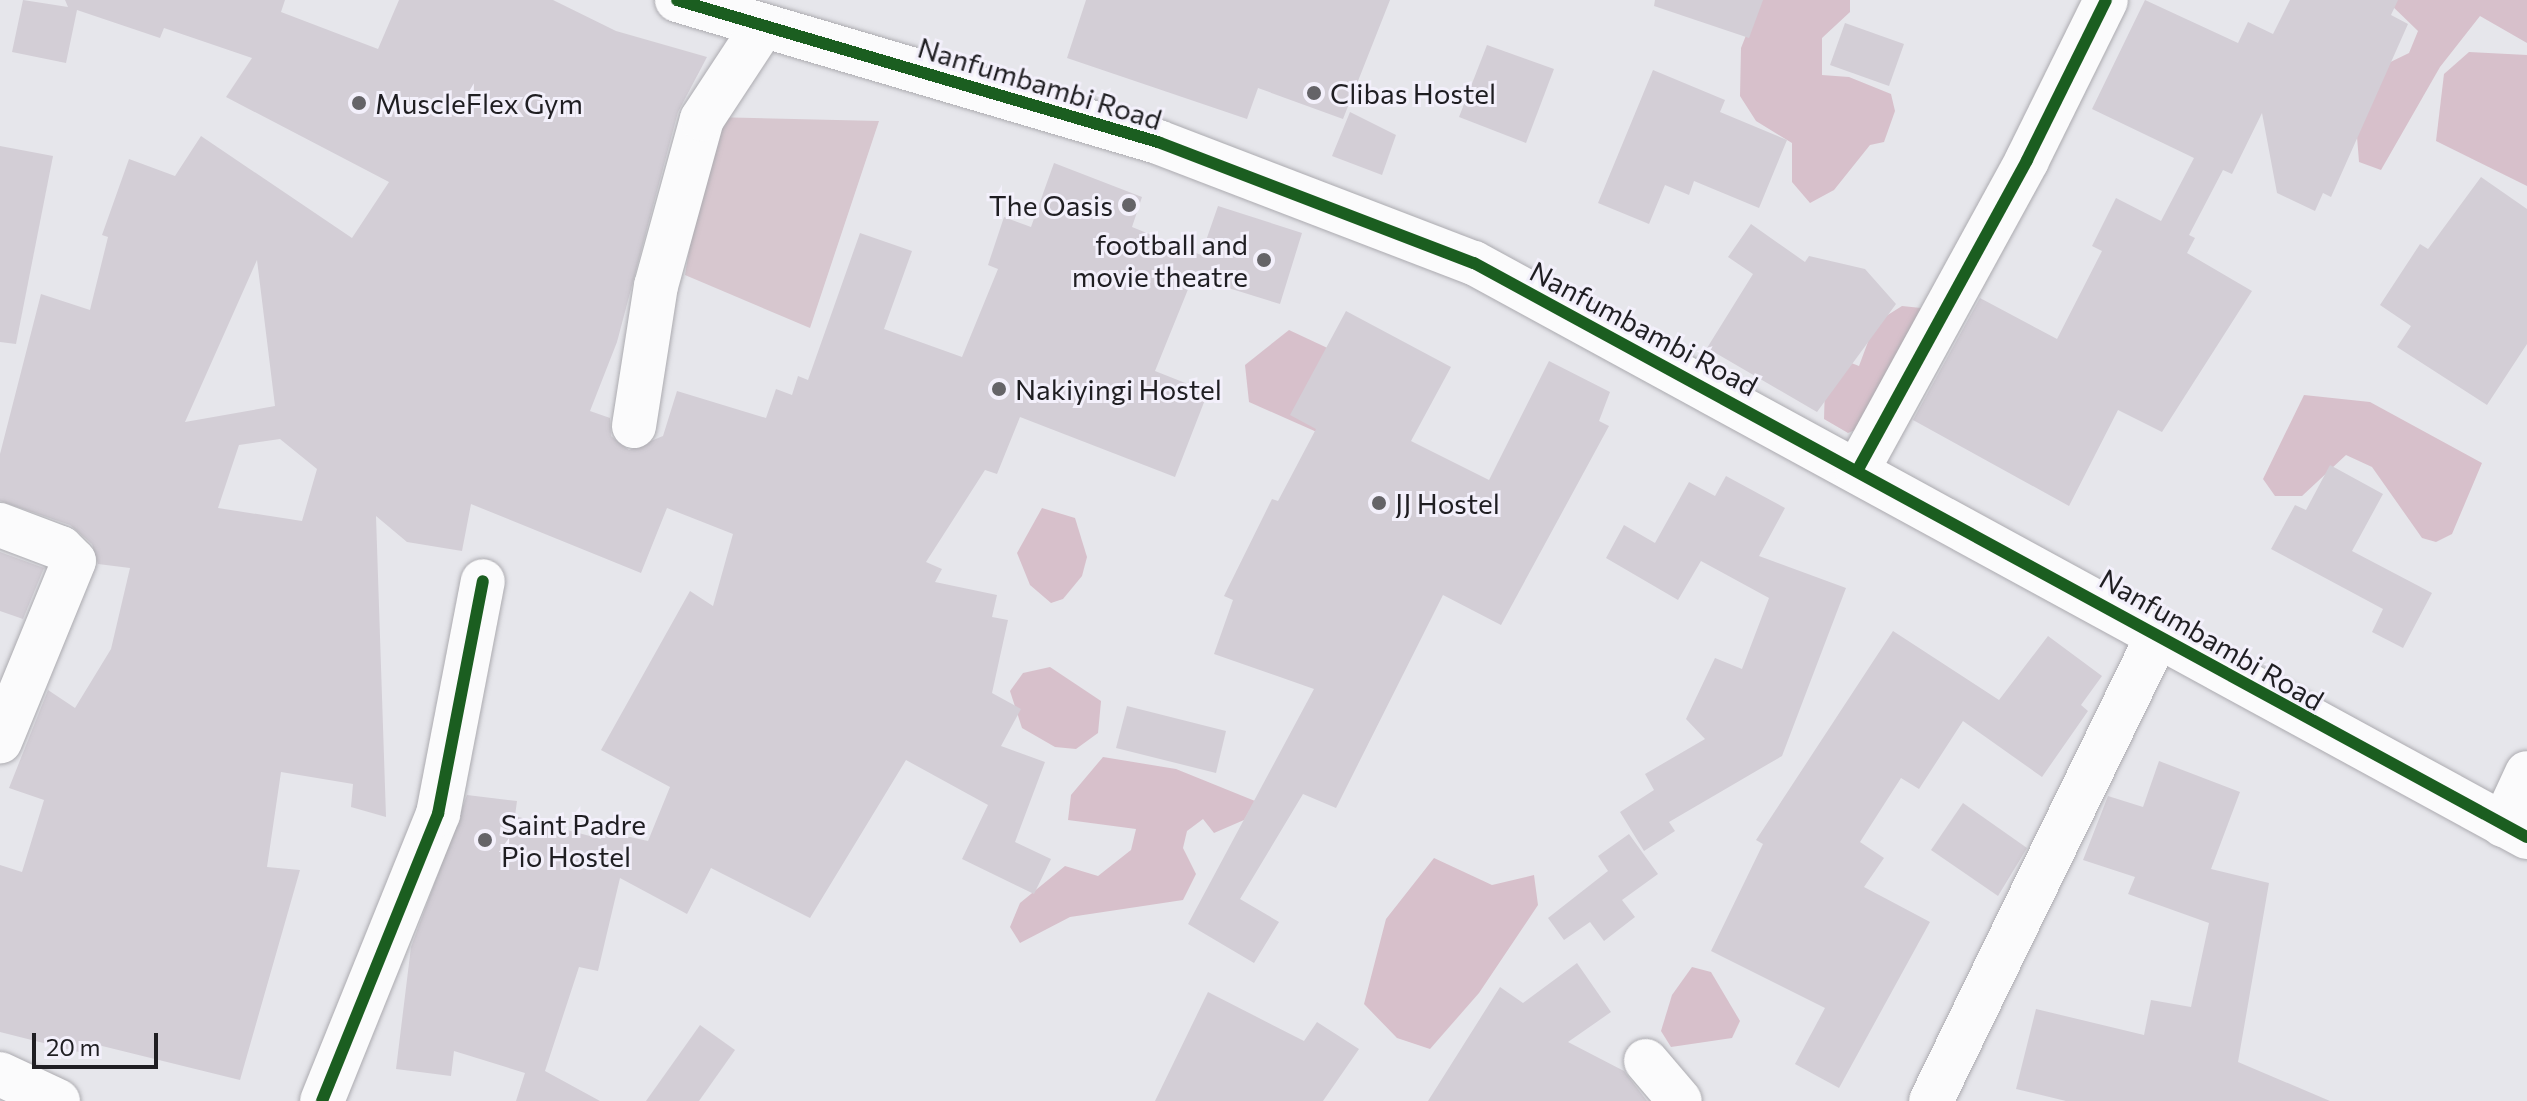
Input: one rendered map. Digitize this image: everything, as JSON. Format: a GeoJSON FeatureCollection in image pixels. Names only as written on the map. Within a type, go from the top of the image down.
{"type":"FeatureCollection","features":[{"type":"Feature","properties":{"kind":"street","name":"Nanfumbambi Road"},"geometry":{"type":"LineString","coordinates":[[677,0],[1158,142],[1474,263],[2515,831]]}},
{"type":"Feature","properties":{"kind":"street"},"geometry":{"type":"LineString","coordinates":[[1857,471],[2027,160],[2106,0]]}},
{"type":"Feature","properties":{"kind":"street"},"geometry":{"type":"LineString","coordinates":[[634,426],[656,286],[702,119],[763,26]]}},
{"type":"Feature","properties":{"kind":"street"},"geometry":{"type":"LineString","coordinates":[[0,525],[61,548],[74,561],[0,741]]}},
{"type":"Feature","properties":{"kind":"street"},"geometry":{"type":"LineString","coordinates":[[322,1101],[438,814],[483,581]]}},
{"type":"Feature","properties":{"kind":"street"},"geometry":{"type":"LineString","coordinates":[[1931,1101],[2158,635]]}},
{"type":"Feature","properties":{"kind":"street"},"geometry":{"type":"LineString","coordinates":[[2515,831],[2527,773]]}},
{"type":"Feature","properties":{"kind":"street"},"geometry":{"type":"LineString","coordinates":[[1646,1061],[1680,1101]]}},
{"type":"Feature","properties":{"kind":"street"},"geometry":{"type":"LineString","coordinates":[[0,1074],[58,1101]]}},
{"type":"Feature","properties":{"kind":"shaded area"},"geometry":{"type":"Polygon","coordinates":[[[1760,0],[1850,0],[1850,12],[1822,38],[1822,75],[1849,77],[1891,94],[1895,111],[1884,142],[1870,145],[1834,190],[1810,203],[1792,182],[1792,143],[1756,121],[1740,96],[1741,48],[1760,0]]]}},
{"type":"Feature","properties":{"kind":"shaded area"},"geometry":{"type":"Polygon","coordinates":[[[2386,0],[2527,0],[2527,43],[2480,16],[2440,67],[2381,170],[2359,162],[2354,98],[2374,70],[2409,53],[2418,31],[2386,0]]]}},
{"type":"Feature","properties":{"kind":"shaded area"},"geometry":{"type":"Polygon","coordinates":[[[2469,52],[2527,55],[2527,186],[2436,141],[2444,74],[2469,52]]]}},
{"type":"Feature","properties":{"kind":"shaded area"},"geometry":{"type":"Polygon","coordinates":[[[711,117],[879,121],[810,328],[685,275],[711,117]]]}},
{"type":"Feature","properties":{"kind":"shaded area"},"geometry":{"type":"Polygon","coordinates":[[[1902,306],[1921,308],[1931,325],[1874,422],[1848,433],[1824,419],[1826,353],[1859,366],[1875,323],[1902,306]]]}},
{"type":"Feature","properties":{"kind":"shaded area"},"geometry":{"type":"Polygon","coordinates":[[[1289,330],[1336,352],[1328,437],[1249,402],[1245,365],[1289,330]]]}},
{"type":"Feature","properties":{"kind":"shaded area"},"geometry":{"type":"Polygon","coordinates":[[[2304,395],[2370,402],[2482,463],[2452,534],[2436,542],[2422,538],[2372,467],[2346,455],[2302,496],[2275,496],[2263,479],[2304,395]]]}},
{"type":"Feature","properties":{"kind":"shaded area"},"geometry":{"type":"Polygon","coordinates":[[[1042,508],[1075,518],[1087,557],[1082,576],[1063,599],[1051,603],[1030,585],[1017,553],[1042,508]]]}},
{"type":"Feature","properties":{"kind":"shaded area"},"geometry":{"type":"Polygon","coordinates":[[[1050,667],[1101,701],[1098,733],[1076,749],[1055,747],[1022,728],[1010,691],[1023,673],[1050,667]]]}},
{"type":"Feature","properties":{"kind":"shaded area"},"geometry":{"type":"Polygon","coordinates":[[[1103,757],[1176,769],[1255,801],[1244,820],[1214,833],[1203,819],[1187,831],[1183,848],[1196,874],[1183,900],[1070,917],[1020,943],[1010,927],[1020,903],[1065,866],[1098,876],[1131,850],[1136,829],[1068,820],[1071,795],[1103,757]]]}},
{"type":"Feature","properties":{"kind":"shaded area"},"geometry":{"type":"Polygon","coordinates":[[[1434,858],[1492,885],[1534,875],[1538,905],[1479,993],[1430,1049],[1397,1038],[1364,1004],[1386,919],[1434,858]]]}},
{"type":"Feature","properties":{"kind":"shaded area"},"geometry":{"type":"Polygon","coordinates":[[[1692,967],[1711,972],[1740,1021],[1732,1038],[1671,1047],[1661,1031],[1672,995],[1692,967]]]}},
{"type":"Feature","properties":{"kind":"building"},"geometry":{"type":"Polygon","coordinates":[[[23,0],[68,7],[65,0],[285,0],[281,12],[378,49],[399,0],[553,0],[616,31],[707,57],[678,112],[617,342],[590,411],[610,418],[611,436],[629,450],[663,436],[677,391],[766,418],[776,389],[792,395],[798,376],[808,380],[860,233],[912,251],[884,329],[962,357],[998,269],[988,265],[1004,217],[1031,227],[1054,163],[1142,197],[1132,227],[1201,255],[1218,206],[1302,233],[1280,304],[1193,277],[1155,371],[1208,392],[1175,477],[1020,417],[997,474],[985,470],[926,562],[942,569],[935,582],[997,595],[992,617],[1008,620],[992,693],[1021,709],[1001,746],[1045,762],[1015,842],[1051,859],[1034,894],[962,859],[988,805],[906,760],[810,918],[711,868],[687,914],[620,878],[598,971],[579,967],[545,1071],[600,1101],[516,1101],[525,1073],[454,1051],[451,1076],[396,1069],[411,947],[467,795],[517,801],[515,816],[601,839],[603,831],[648,841],[670,787],[601,750],[690,591],[713,606],[733,534],[667,508],[641,573],[471,504],[462,551],[407,542],[376,516],[386,817],[351,807],[353,784],[281,772],[267,867],[300,870],[240,1080],[94,1044],[91,1055],[0,1032],[0,865],[22,872],[44,800],[9,788],[48,690],[75,708],[111,649],[130,568],[98,564],[92,544],[70,525],[0,501],[0,454],[41,294],[90,310],[108,237],[102,235],[129,159],[175,176],[201,136],[352,238],[389,182],[226,97],[252,58],[164,28],[160,38],[77,10],[66,63],[12,52],[23,0]],[[257,260],[185,422],[275,406],[257,260]],[[280,439],[239,445],[218,508],[302,521],[317,469],[280,439]]]}},
{"type":"Feature","properties":{"kind":"building"},"geometry":{"type":"Polygon","coordinates":[[[1086,0],[1390,0],[1343,119],[1258,88],[1247,119],[1067,58],[1086,0]]]}},
{"type":"Feature","properties":{"kind":"building"},"geometry":{"type":"Polygon","coordinates":[[[1655,0],[1763,0],[1749,38],[1654,6],[1655,0]]]}},
{"type":"Feature","properties":{"kind":"building"},"geometry":{"type":"Polygon","coordinates":[[[2145,0],[2238,43],[2248,22],[2273,34],[2290,0],[2398,0],[2391,15],[2408,24],[2331,197],[2323,193],[2315,211],[2277,193],[2262,113],[2232,174],[2223,170],[2189,235],[2195,238],[2187,253],[2252,291],[2162,432],[2118,410],[2069,506],[1913,420],[1980,298],[2057,339],[2102,251],[2092,246],[2116,198],[2161,221],[2194,158],[2092,109],[2145,0]]]}},
{"type":"Feature","properties":{"kind":"building"},"geometry":{"type":"Polygon","coordinates":[[[1845,23],[1904,44],[1889,86],[1830,65],[1845,23]]]}},
{"type":"Feature","properties":{"kind":"building"},"geometry":{"type":"Polygon","coordinates":[[[1487,45],[1554,69],[1526,143],[1459,117],[1487,45]]]}},
{"type":"Feature","properties":{"kind":"building"},"geometry":{"type":"Polygon","coordinates":[[[1653,70],[1725,100],[1720,112],[1787,140],[1759,208],[1694,181],[1689,195],[1665,185],[1649,224],[1598,203],[1653,70]]]}},
{"type":"Feature","properties":{"kind":"building"},"geometry":{"type":"Polygon","coordinates":[[[1350,112],[1396,135],[1382,175],[1332,156],[1350,112]]]}},
{"type":"Feature","properties":{"kind":"building"},"geometry":{"type":"Polygon","coordinates":[[[0,146],[53,156],[16,344],[0,342],[0,146]]]}},
{"type":"Feature","properties":{"kind":"building"},"geometry":{"type":"Polygon","coordinates":[[[2481,177],[2527,209],[2527,344],[2487,405],[2397,347],[2411,326],[2380,305],[2420,244],[2428,249],[2481,177]]]}},
{"type":"Feature","properties":{"kind":"building"},"geometry":{"type":"Polygon","coordinates":[[[1751,224],[1805,262],[1809,256],[1865,269],[1896,304],[1817,412],[1707,348],[1753,274],[1728,257],[1751,224]]]}},
{"type":"Feature","properties":{"kind":"building"},"geometry":{"type":"Polygon","coordinates":[[[1346,311],[1451,367],[1411,441],[1489,480],[1549,361],[1610,392],[1599,421],[1609,426],[1501,625],[1443,595],[1336,808],[1303,794],[1240,899],[1279,922],[1254,963],[1188,924],[1314,689],[1214,654],[1233,600],[1224,596],[1272,499],[1278,501],[1316,429],[1290,415],[1346,311]]]}},
{"type":"Feature","properties":{"kind":"building"},"geometry":{"type":"Polygon","coordinates":[[[2330,465],[2383,494],[2352,551],[2432,593],[2403,648],[2372,632],[2383,609],[2271,549],[2295,505],[2306,510],[2330,465]]]}},
{"type":"Feature","properties":{"kind":"building"},"geometry":{"type":"Polygon","coordinates":[[[1726,476],[1785,508],[1759,556],[1846,588],[1782,756],[1669,822],[1675,831],[1644,851],[1620,812],[1654,790],[1645,774],[1705,739],[1686,719],[1715,658],[1742,669],[1769,598],[1701,561],[1678,600],[1606,558],[1624,525],[1655,543],[1689,482],[1715,496],[1726,476]]]}},
{"type":"Feature","properties":{"kind":"building"},"geometry":{"type":"Polygon","coordinates":[[[0,552],[44,568],[23,619],[0,611],[0,552]]]}},
{"type":"Feature","properties":{"kind":"building"},"geometry":{"type":"Polygon","coordinates":[[[1893,631],[1999,700],[2048,636],[2102,676],[2081,705],[2088,711],[2042,777],[1963,721],[1919,789],[1901,778],[1860,842],[1884,858],[1864,887],[1930,922],[1839,1088],[1795,1064],[1825,1008],[1711,951],[1763,844],[1756,840],[1893,631]]]}},
{"type":"Feature","properties":{"kind":"building"},"geometry":{"type":"Polygon","coordinates":[[[1127,706],[1226,731],[1216,773],[1116,748],[1127,706]]]}},
{"type":"Feature","properties":{"kind":"building"},"geometry":{"type":"Polygon","coordinates":[[[2159,761],[2240,792],[2211,869],[2269,883],[2238,1062],[2330,1101],[2066,1101],[2016,1089],[2036,1009],[2144,1035],[2151,1000],[2191,1007],[2209,923],[2128,894],[2135,877],[2083,860],[2108,796],[2143,807],[2159,761]]]}},
{"type":"Feature","properties":{"kind":"building"},"geometry":{"type":"Polygon","coordinates":[[[1963,803],[2027,848],[1998,896],[1931,850],[1963,803]]]}},
{"type":"Feature","properties":{"kind":"building"},"geometry":{"type":"Polygon","coordinates":[[[1629,834],[1658,874],[1622,900],[1635,917],[1604,941],[1590,922],[1564,940],[1548,918],[1608,871],[1598,856],[1629,834]]]}},
{"type":"Feature","properties":{"kind":"building"},"geometry":{"type":"Polygon","coordinates":[[[1577,963],[1611,1012],[1568,1042],[1624,1071],[1647,1101],[1428,1101],[1500,987],[1523,1003],[1577,963]]]}},
{"type":"Feature","properties":{"kind":"building"},"geometry":{"type":"Polygon","coordinates":[[[1208,992],[1304,1041],[1317,1022],[1359,1049],[1323,1101],[1155,1101],[1208,992]]]}},
{"type":"Feature","properties":{"kind":"building"},"geometry":{"type":"Polygon","coordinates":[[[700,1025],[735,1050],[699,1101],[646,1101],[700,1025]]]}},
{"type":"Feature","properties":{"kind":"cycle path"},"geometry":{"type":"LineString","coordinates":[[677,0],[1158,142],[1474,263],[2527,837]]}},
{"type":"Feature","properties":{"kind":"cycle path"},"geometry":{"type":"LineString","coordinates":[[1857,471],[2027,160],[2106,0]]}},
{"type":"Feature","properties":{"kind":"cycle path"},"geometry":{"type":"LineString","coordinates":[[322,1101],[438,814],[483,581]]}},
{"type":"Feature","properties":{"kind":"place","name":"Clibas Hostel"},"geometry":{"type":"Point","coordinates":[1314,93]}},
{"type":"Feature","properties":{"kind":"place","name":"MuscleFlex Gym"},"geometry":{"type":"Point","coordinates":[359,103]}},
{"type":"Feature","properties":{"kind":"place","name":"The Oasis"},"geometry":{"type":"Point","coordinates":[1129,205]}},
{"type":"Feature","properties":{"kind":"place","name":"football and movie theatre"},"geometry":{"type":"Point","coordinates":[1264,260]}},
{"type":"Feature","properties":{"kind":"place","name":"Nakiyingi Hostel"},"geometry":{"type":"Point","coordinates":[999,389]}},
{"type":"Feature","properties":{"kind":"place","name":"JJ Hostel"},"geometry":{"type":"Point","coordinates":[1379,503]}},
{"type":"Feature","properties":{"kind":"place","name":"Saint Padre Pio Hostel"},"geometry":{"type":"Point","coordinates":[485,840]}}]}
